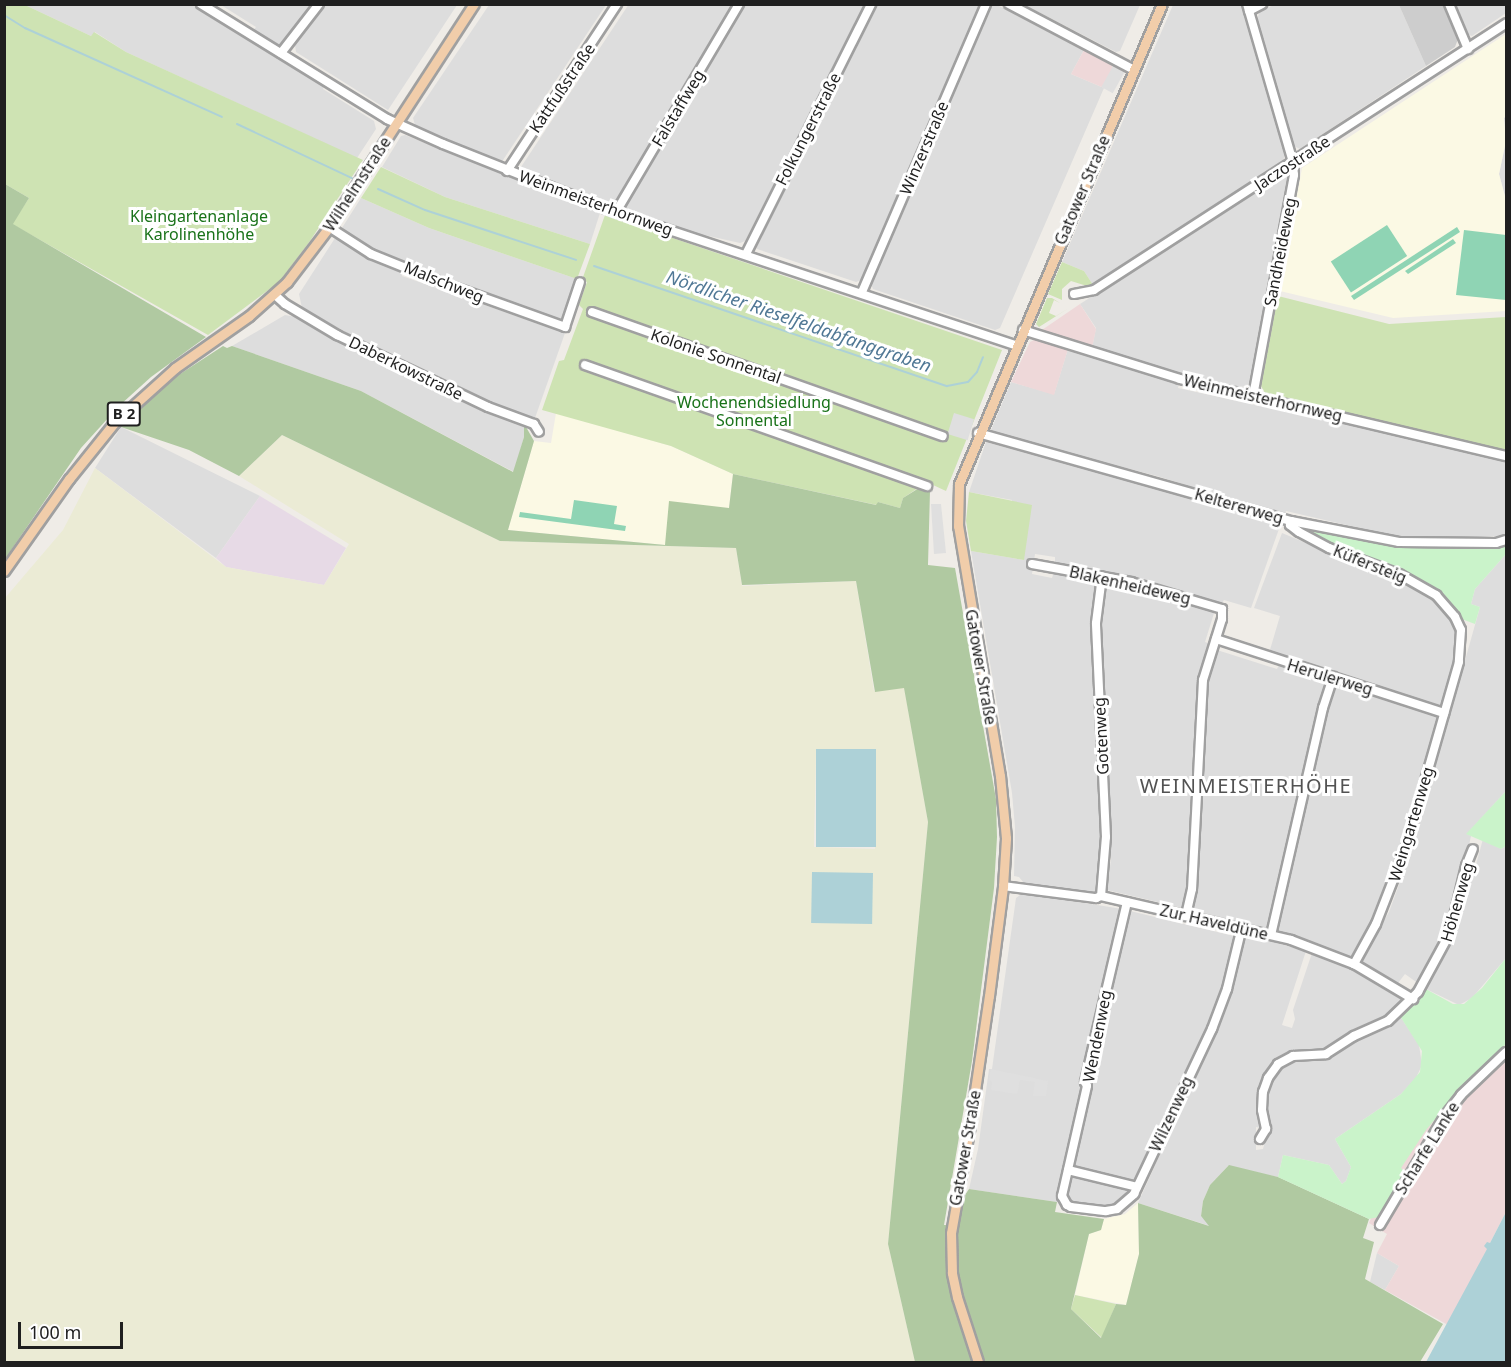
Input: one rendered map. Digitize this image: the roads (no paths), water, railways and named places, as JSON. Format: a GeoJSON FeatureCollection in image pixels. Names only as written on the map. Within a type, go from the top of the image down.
{"type":"FeatureCollection","features":[{"type":"Feature","properties":{"kind":"main road","name":"Wilhelmstraße"},"geometry":{"type":"LineString","coordinates":[[4,571],[69,479],[114,423],[175,369],[275,295],[329,227],[474,4]]}},
{"type":"Feature","properties":{"kind":"main road","name":"Gatower Straße"},"geometry":{"type":"LineString","coordinates":[[978,1362],[953,1281],[951,1233],[972,1118],[1003,886],[1005,816],[957,518],[959,484],[978,433],[1162,4]]}},
{"type":"Feature","properties":{"kind":"street","name":"Weinmeisterhornweg"},"geometry":{"type":"LineString","coordinates":[[201,4],[397,123],[507,171],[616,212],[1016,345]]}},
{"type":"Feature","properties":{"kind":"street"},"geometry":{"type":"LineString","coordinates":[[281,53],[319,4]]}},
{"type":"Feature","properties":{"kind":"street","name":"Kattfußstraße"},"geometry":{"type":"LineString","coordinates":[[507,171],[617,4]]}},
{"type":"Feature","properties":{"kind":"street","name":"Falstaffweg"},"geometry":{"type":"LineString","coordinates":[[616,212],[739,4]]}},
{"type":"Feature","properties":{"kind":"street","name":"Folkungerstraße"},"geometry":{"type":"LineString","coordinates":[[746,254],[871,4]]}},
{"type":"Feature","properties":{"kind":"street","name":"Winzerstraße"},"geometry":{"type":"LineString","coordinates":[[862,292],[986,4]]}},
{"type":"Feature","properties":{"kind":"street"},"geometry":{"type":"LineString","coordinates":[[1009,4],[1134,70]]}},
{"type":"Feature","properties":{"kind":"street"},"geometry":{"type":"LineString","coordinates":[[1248,8],[1262,4]]}},
{"type":"Feature","properties":{"kind":"street"},"geometry":{"type":"LineString","coordinates":[[1449,4],[1468,48]]}},
{"type":"Feature","properties":{"kind":"street","name":"Sandheideweg"},"geometry":{"type":"LineString","coordinates":[[1248,8],[1293,162],[1294,175],[1253,396]]}},
{"type":"Feature","properties":{"kind":"street","name":"Jaczostraße"},"geometry":{"type":"LineString","coordinates":[[1074,294],[1094,290],[1506,23]]}},
{"type":"Feature","properties":{"kind":"street","name":"Malschweg"},"geometry":{"type":"LineString","coordinates":[[329,227],[371,254],[565,327],[580,282]]}},
{"type":"Feature","properties":{"kind":"street","name":"Daberkowstraße"},"geometry":{"type":"LineString","coordinates":[[275,295],[346,340],[482,404],[534,424],[539,432]]}},
{"type":"Feature","properties":{"kind":"street","name":"Kolonie Sonnental"},"geometry":{"type":"LineString","coordinates":[[592,312],[943,436]]}},
{"type":"Feature","properties":{"kind":"street","name":"Weinmeisterhornweg"},"geometry":{"type":"LineString","coordinates":[[1023,330],[1173,377],[1506,456]]}},
{"type":"Feature","properties":{"kind":"street"},"geometry":{"type":"LineString","coordinates":[[585,365],[927,486]]}},
{"type":"Feature","properties":{"kind":"street","name":"Keltererweg"},"geometry":{"type":"LineString","coordinates":[[978,433],[1291,521],[1400,542],[1496,543],[1506,540]]}},
{"type":"Feature","properties":{"kind":"street","name":"Küfersteig"},"geometry":{"type":"LineString","coordinates":[[1291,521],[1290,525],[1299,532],[1329,548],[1399,574],[1445,603],[1461,630],[1461,652],[1454,678]]}},
{"type":"Feature","properties":{"kind":"street","name":"Blakenheideweg"},"geometry":{"type":"LineString","coordinates":[[1032,564],[1102,576],[1217,606],[1223,613],[1216,639]]}},
{"type":"Feature","properties":{"kind":"street","name":"Gotenweg"},"geometry":{"type":"LineString","coordinates":[[1101,896],[1106,837],[1096,623],[1102,576]]}},
{"type":"Feature","properties":{"kind":"street"},"geometry":{"type":"LineString","coordinates":[[1185,916],[1192,889],[1203,680],[1216,639]]}},
{"type":"Feature","properties":{"kind":"street","name":"Herulerweg"},"geometry":{"type":"LineString","coordinates":[[1216,639],[1444,712]]}},
{"type":"Feature","properties":{"kind":"street"},"geometry":{"type":"LineString","coordinates":[[1271,935],[1323,708],[1333,677]]}},
{"type":"Feature","properties":{"kind":"street","name":"Weingartenweg"},"geometry":{"type":"LineString","coordinates":[[1353,964],[1391,890],[1406,846],[1454,678]]}},
{"type":"Feature","properties":{"kind":"street","name":"Höhenweg"},"geometry":{"type":"LineString","coordinates":[[1260,1139],[1266,1129],[1262,1110],[1263,1092],[1268,1078],[1278,1064],[1293,1056],[1326,1054],[1354,1036],[1388,1021],[1413,999],[1436,963],[1450,933],[1466,866],[1473,849]]}},
{"type":"Feature","properties":{"kind":"street","name":"Zur Haveldüne"},"geometry":{"type":"LineString","coordinates":[[1003,886],[1096,898],[1101,896],[1242,927],[1353,964],[1413,999]]}},
{"type":"Feature","properties":{"kind":"street","name":"Wendenweg"},"geometry":{"type":"LineString","coordinates":[[1068,1170],[1087,1086],[1085,1082],[1127,902]]}},
{"type":"Feature","properties":{"kind":"street","name":"Wilzenweg"},"geometry":{"type":"LineString","coordinates":[[1068,1170],[1062,1196],[1067,1205],[1107,1211],[1126,1204],[1137,1187],[1161,1134],[1166,1129],[1227,989],[1242,927]]}},
{"type":"Feature","properties":{"kind":"street","name":"Scharfe Lanke"},"geometry":{"type":"LineString","coordinates":[[1380,1225],[1444,1117],[1461,1095],[1506,1052]]}},
{"type":"Feature","properties":{"kind":"street"},"geometry":{"type":"LineString","coordinates":[[1068,1170],[1137,1187]]}},
{"type":"Feature","properties":{"kind":"water"},"geometry":{"type":"Polygon","coordinates":[[[816,749],[876,749],[876,847],[816,847],[816,749]]]}},
{"type":"Feature","properties":{"kind":"water"},"geometry":{"type":"Polygon","coordinates":[[[812,872],[873,873],[872,924],[811,923],[812,872]]]}},
{"type":"Feature","properties":{"kind":"water"},"geometry":{"type":"Polygon","coordinates":[[[1506,1212],[1506,1362],[1426,1362],[1487,1249],[1484,1246],[1487,1242],[1490,1243],[1506,1212]]]}},
{"type":"Feature","properties":{"kind":"waterway","name":"Nördlicher Rieselfeldabfanggraben"},"geometry":{"type":"LineString","coordinates":[[4,15],[25,28],[222,117]]}},
{"type":"Feature","properties":{"kind":"waterway","name":"Nördlicher Rieselfeldabfanggraben"},"geometry":{"type":"LineString","coordinates":[[237,124],[352,178]]}},
{"type":"Feature","properties":{"kind":"waterway","name":"Nördlicher Rieselfeldabfanggraben"},"geometry":{"type":"LineString","coordinates":[[378,189],[425,210],[576,260]]}},
{"type":"Feature","properties":{"kind":"waterway","name":"Nördlicher Rieselfeldabfanggraben"},"geometry":{"type":"LineString","coordinates":[[594,266],[947,386],[968,382],[977,372],[983,357]]}},
{"type":"Feature","properties":{"kind":"district","name":"WEINMEISTERHÖHE"},"geometry":{"type":"Point","coordinates":[1246,785]}},
{"type":"Feature","properties":{"kind":"park label","name":"Kleingartenanlage Karolinenhöhe"},"geometry":{"type":"Point","coordinates":[199,225]}},
{"type":"Feature","properties":{"kind":"park label","name":"Wochenendsiedlung Sonnental"},"geometry":{"type":"Point","coordinates":[754,411]}}]}
